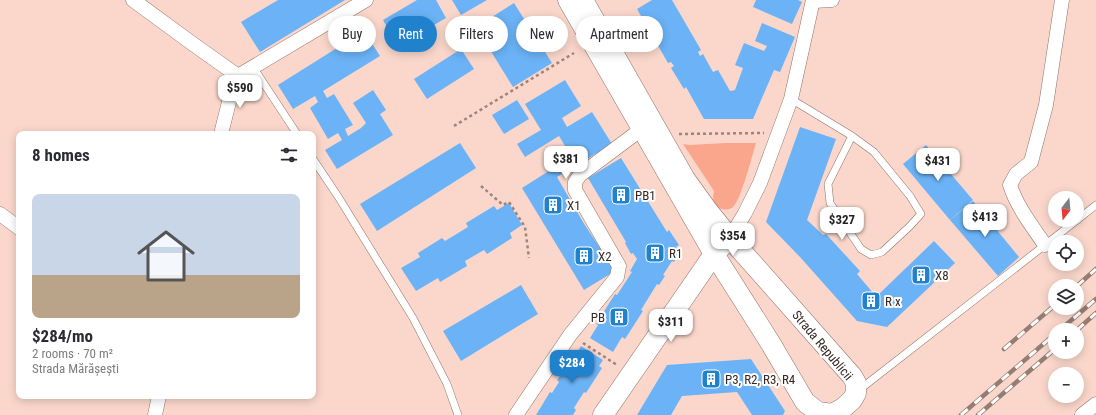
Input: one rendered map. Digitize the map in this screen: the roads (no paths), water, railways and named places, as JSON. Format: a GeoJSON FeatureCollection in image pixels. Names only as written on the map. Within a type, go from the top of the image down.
{"type":"FeatureCollection","features":[{"type":"Feature","properties":{"kind":"street"},"geometry":{"type":"LineString","coordinates":[[133,0],[238,76]]}},
{"type":"Feature","properties":{"kind":"street"},"geometry":{"type":"LineString","coordinates":[[222,131],[232,90],[238,76],[366,0]]}},
{"type":"Feature","properties":{"kind":"street","name":"Strada Republicii"},"geometry":{"type":"LineString","coordinates":[[568,0],[714,254],[771,344],[805,402],[818,412],[832,414],[843,408],[852,400],[856,393],[856,383],[852,376],[730,238],[685,179],[583,0]]}},
{"type":"Feature","properties":{"kind":"street"},"geometry":{"type":"LineString","coordinates":[[603,415],[714,254],[730,238],[745,213],[760,183],[791,99],[813,1],[832,0]]}},
{"type":"Feature","properties":{"kind":"street"},"geometry":{"type":"LineString","coordinates":[[1044,245],[1013,196],[1010,185],[1016,174],[1030,162],[1046,105],[1062,0]]}},
{"type":"Feature","properties":{"kind":"street"},"geometry":{"type":"LineString","coordinates":[[516,415],[570,335],[617,277],[619,266],[575,190],[575,182],[580,176],[634,134],[643,129]]}},
{"type":"Feature","properties":{"kind":"street"},"geometry":{"type":"LineString","coordinates":[[0,214],[16,226]]}},
{"type":"Feature","properties":{"kind":"street"},"geometry":{"type":"LineString","coordinates":[[155,415],[158,399]]}},
{"type":"Feature","properties":{"kind":"street"},"geometry":{"type":"LineString","coordinates":[[1082,415],[1096,404]]}},
{"type":"Feature","properties":{"kind":"lane"},"geometry":{"type":"LineString","coordinates":[[253,68],[295,131]]}},
{"type":"Feature","properties":{"kind":"lane"},"geometry":{"type":"LineString","coordinates":[[791,99],[852,136],[874,152],[910,196],[921,214],[882,252],[871,255],[861,249],[830,203],[828,184],[852,136]]}},
{"type":"Feature","properties":{"kind":"lane"},"geometry":{"type":"LineString","coordinates":[[316,164],[413,318],[447,384],[458,415]]}},
{"type":"Feature","properties":{"kind":"lane"},"geometry":{"type":"LineString","coordinates":[[1084,214],[1096,205]]}},
{"type":"Feature","properties":{"kind":"lane"},"geometry":{"type":"LineString","coordinates":[[856,393],[1068,227]]}},
{"type":"Feature","properties":{"kind":"railway"},"geometry":{"type":"LineString","coordinates":[[1084,280],[1096,269]]}},
{"type":"Feature","properties":{"kind":"railway"},"geometry":{"type":"LineString","coordinates":[[1068,323],[1096,299]]}},
{"type":"Feature","properties":{"kind":"railway"},"geometry":{"type":"LineString","coordinates":[[1004,349],[1048,311]]}},
{"type":"Feature","properties":{"kind":"railway"},"geometry":{"type":"LineString","coordinates":[[1084,324],[1096,313]]}},
{"type":"Feature","properties":{"kind":"railway"},"geometry":{"type":"LineString","coordinates":[[961,415],[1048,340]]}},
{"type":"Feature","properties":{"kind":"railway"},"geometry":{"type":"LineString","coordinates":[[978,415],[1048,355]]}},
{"type":"Feature","properties":{"kind":"place","name":"PB1"},"geometry":{"type":"Point","coordinates":[621,195]}},
{"type":"Feature","properties":{"kind":"place","name":"X1"},"geometry":{"type":"Point","coordinates":[553,205]}},
{"type":"Feature","properties":{"kind":"place","name":"R1"},"geometry":{"type":"Point","coordinates":[655,253]}},
{"type":"Feature","properties":{"kind":"place","name":"X2"},"geometry":{"type":"Point","coordinates":[584,256]}},
{"type":"Feature","properties":{"kind":"place","name":"X8"},"geometry":{"type":"Point","coordinates":[921,275]}},
{"type":"Feature","properties":{"kind":"place","name":"R x"},"geometry":{"type":"Point","coordinates":[871,301]}},
{"type":"Feature","properties":{"kind":"place","name":"PB"},"geometry":{"type":"Point","coordinates":[619,317]}},
{"type":"Feature","properties":{"kind":"place","name":"P3, R2, R3, R4"},"geometry":{"type":"Point","coordinates":[711,379]}}]}
